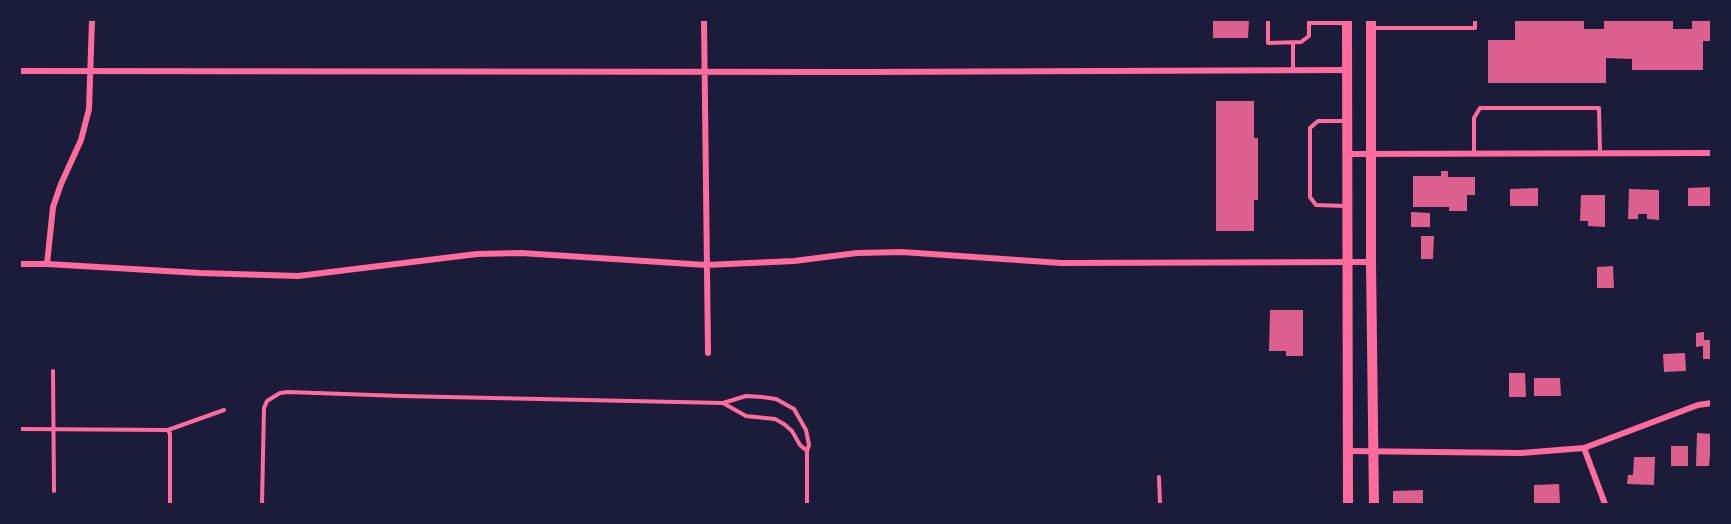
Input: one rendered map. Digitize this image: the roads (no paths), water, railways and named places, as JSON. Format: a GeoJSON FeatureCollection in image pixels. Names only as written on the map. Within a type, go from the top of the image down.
{"type":"FeatureCollection","features":[{"type":"Feature","properties":{"kind":"main road"},"geometry":{"type":"LineString","coordinates":[[1347,21],[1348,504]]}},
{"type":"Feature","properties":{"kind":"main road"},"geometry":{"type":"LineString","coordinates":[[1371,24],[1370,154],[1374,504]]}},
{"type":"Feature","properties":{"kind":"street"},"geometry":{"type":"LineString","coordinates":[[47,264],[53,207],[86,124],[89,109],[92,20]]}},
{"type":"Feature","properties":{"kind":"street"},"geometry":{"type":"LineString","coordinates":[[704,20],[708,353]]}},
{"type":"Feature","properties":{"kind":"street"},"geometry":{"type":"LineString","coordinates":[[20,71],[1348,70]]}},
{"type":"Feature","properties":{"kind":"street"},"geometry":{"type":"LineString","coordinates":[[1348,154],[1712,153]]}},
{"type":"Feature","properties":{"kind":"street"},"geometry":{"type":"LineString","coordinates":[[20,264],[298,276],[477,254],[521,253],[706,266],[794,261],[857,253],[902,252],[1061,262],[1371,262]]}},
{"type":"Feature","properties":{"kind":"street"},"geometry":{"type":"LineString","coordinates":[[1347,451],[1521,453],[1584,448],[1698,405],[1712,403]]}},
{"type":"Feature","properties":{"kind":"street"},"geometry":{"type":"LineString","coordinates":[[1584,448],[1605,504]]}},
{"type":"Feature","properties":{"kind":"lane"},"geometry":{"type":"LineString","coordinates":[[1268,20],[1268,43],[1301,42],[1309,36],[1309,21],[1347,21]]}},
{"type":"Feature","properties":{"kind":"lane"},"geometry":{"type":"LineString","coordinates":[[1371,24],[1475,28],[1475,20]]}},
{"type":"Feature","properties":{"kind":"lane"},"geometry":{"type":"LineString","coordinates":[[1293,43],[1293,71]]}},
{"type":"Feature","properties":{"kind":"lane"},"geometry":{"type":"LineString","coordinates":[[1474,154],[1474,118],[1480,108],[1599,108],[1600,153]]}},
{"type":"Feature","properties":{"kind":"lane"},"geometry":{"type":"LineString","coordinates":[[1348,121],[1318,121],[1310,128],[1310,197],[1316,205],[1348,206]]}},
{"type":"Feature","properties":{"kind":"lane"},"geometry":{"type":"LineString","coordinates":[[53,371],[54,491]]}},
{"type":"Feature","properties":{"kind":"lane"},"geometry":{"type":"LineString","coordinates":[[262,504],[262,416],[267,401],[280,393],[288,392],[723,403],[746,396],[776,399],[794,409],[804,423],[809,445],[807,504]]}},
{"type":"Feature","properties":{"kind":"lane"},"geometry":{"type":"LineString","coordinates":[[723,403],[746,416],[775,419],[784,424],[807,451]]}},
{"type":"Feature","properties":{"kind":"lane"},"geometry":{"type":"LineString","coordinates":[[20,429],[168,430],[224,410]]}},
{"type":"Feature","properties":{"kind":"lane"},"geometry":{"type":"LineString","coordinates":[[168,430],[170,434],[170,504]]}},
{"type":"Feature","properties":{"kind":"lane"},"geometry":{"type":"LineString","coordinates":[[1160,477],[1160,504]]}}]}
